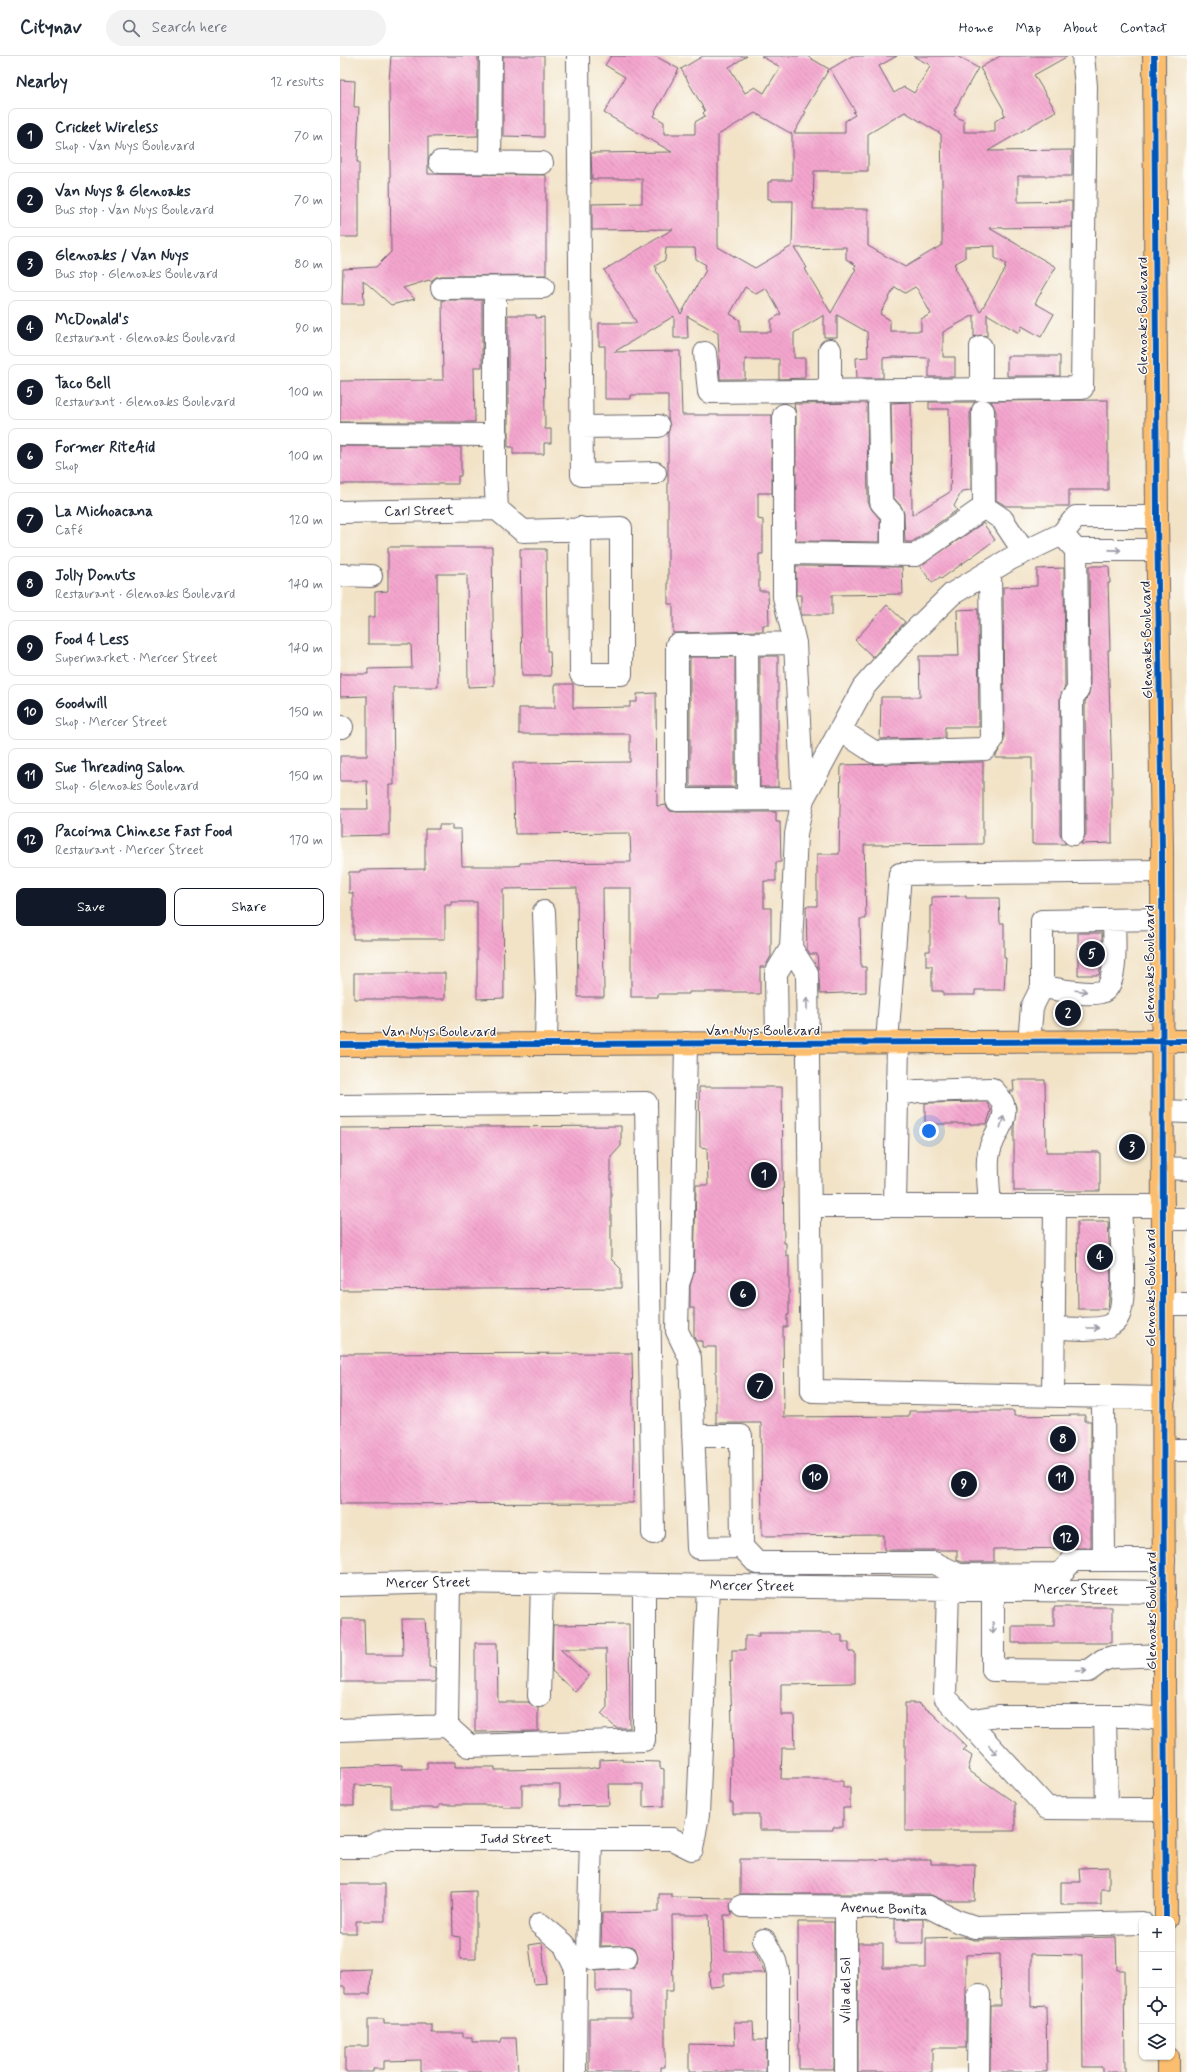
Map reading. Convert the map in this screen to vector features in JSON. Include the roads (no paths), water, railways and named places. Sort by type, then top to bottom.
[{"type":"main road","name":"Glenoaks Boulevard","points":[[1154,56],[1156,517],[1162,871],[1164,1168],[1164,1719],[1166,1916]]},
{"type":"main road","name":"Van Nuys Boulevard","points":[[340,1044],[1187,1041]]},
{"type":"main road","points":[[1168,2060],[1168,2072]]},
{"type":"street","points":[[490,163],[491,56]]},
{"type":"street","points":[[578,56],[582,475],[655,473]]},
{"type":"street","points":[[705,353],[709,392],[1082,388],[1086,94],[1083,56]]},
{"type":"street","points":[[440,162],[542,163]]},
{"type":"street","points":[[442,288],[543,288]]},
{"type":"street","points":[[495,288],[495,472],[497,509],[523,531],[580,528],[621,528],[621,674],[581,674],[580,528]]},
{"type":"street","points":[[981,347],[981,389]]},
{"type":"street","points":[[830,350],[830,390]]},
{"type":"street","points":[[879,405],[881,502],[892,514],[892,555]]},
{"type":"street","points":[[983,411],[984,507]]},
{"type":"street","points":[[777,1043],[776,973],[791,948],[796,834],[803,799],[795,642],[784,597],[784,415]]},
{"type":"street","points":[[581,427],[658,426]]},
{"type":"street","points":[[340,434],[496,435]]},
{"type":"street","points":[[784,553],[916,555],[984,507]]},
{"type":"street","points":[[984,507],[1002,519],[1024,552]]},
{"type":"street","name":"Carl Street","points":[[340,512],[497,509]]},
{"type":"street","points":[[1073,834],[1072,698],[1078,690],[1069,542],[1076,517],[1156,517]]},
{"type":"street","points":[[803,799],[864,688],[905,640],[952,594],[1024,552],[1069,542],[1157,550]]},
{"type":"street","points":[[840,730],[874,752],[985,749],[992,740],[990,571]]},
{"type":"street","points":[[340,575],[371,576]]},
{"type":"street","points":[[795,642],[677,645],[677,800],[803,799]]},
{"type":"street","points":[[748,643],[748,800]]},
{"type":"street","points":[[895,1206],[897,1094],[893,1042],[900,874],[1162,871]]},
{"type":"street","points":[[544,912],[547,998],[546,1044]]},
{"type":"street","points":[[1030,1042],[1032,1007],[1042,987],[1042,921],[1162,919]]},
{"type":"street","points":[[1042,987],[1092,993],[1102,992],[1109,987],[1113,978],[1114,920]]},
{"type":"street","points":[[791,948],[807,973],[812,1391],[1164,1398]]},
{"type":"street","points":[[686,1043],[682,1272],[678,1284],[677,1331],[690,1358],[698,1548],[742,1547]]},
{"type":"street","points":[[897,1094],[918,1091],[992,1089],[1001,1097],[1005,1110],[1003,1124],[994,1140],[988,1158],[990,1206]]},
{"type":"street","points":[[340,1106],[646,1103],[653,1532]]},
{"type":"street","points":[[1163,1111],[1187,1112]]},
{"type":"street","points":[[1164,1168],[1187,1169]]},
{"type":"street","points":[[810,1206],[1120,1206],[1163,1212],[1187,1219]]},
{"type":"street","points":[[1053,1396],[1055,1206]]},
{"type":"street","points":[[1054,1328],[1103,1328],[1117,1320],[1121,1308],[1122,1286],[1120,1206]]},
{"type":"street","points":[[1164,1304],[1187,1304]]},
{"type":"street","points":[[1103,1397],[1104,1560]]},
{"type":"street","points":[[693,1436],[741,1436],[742,1547],[757,1563],[934,1563],[959,1575],[1060,1574],[1073,1560],[1164,1560]]},
{"type":"street","points":[[1164,1450],[1187,1450]]},
{"type":"street","points":[[448,1726],[449,1582]]},
{"type":"street","name":"Mercer Street","points":[[340,1585],[449,1582],[1164,1592]]},
{"type":"street","points":[[539,1696],[542,1583]]},
{"type":"street","points":[[340,1730],[448,1726],[469,1746],[644,1740],[644,1585]]},
{"type":"street","name":"Judd Street","points":[[340,1847],[370,1847],[388,1839],[591,1838],[672,1839],[692,1849],[698,1815],[708,1586]]},
{"type":"street","points":[[948,1589],[945,1697],[1046,1808],[1165,1809]]},
{"type":"street","points":[[993,1589],[993,1670],[1088,1671],[1103,1660],[1113,1657],[1164,1655]]},
{"type":"street","points":[[967,1721],[998,1716],[1105,1716],[1164,1719]]},
{"type":"street","points":[[1105,1716],[1107,1808]]},
{"type":"street","points":[[591,1838],[588,1954],[594,1959],[626,1957]]},
{"type":"street","name":"Avenue Bonita","points":[[742,1906],[846,1908],[929,1907],[957,1921],[975,1927],[1139,1923]]},
{"type":"street","name":"Villa del Sol","points":[[846,1908],[846,2072]]},
{"type":"street","points":[[540,1924],[564,1944],[576,1970],[575,2072]]},
{"type":"street","points":[[764,1940],[775,1961],[778,1973],[778,2072]]},
{"type":"street","points":[[978,2072],[979,1996]]},
{"type":"place","name":"Taco Bell","points":[[1092,954]]},
{"type":"place","name":"Van Nuys & Glenoaks","points":[[1068,1013]]},
{"type":"place","name":"Glenoaks / Van Nuys","points":[[1132,1147]]},
{"type":"place","name":"Cricket Wireless","points":[[764,1175]]},
{"type":"place","name":"McDonald's","points":[[1100,1257]]},
{"type":"place","name":"Former RiteAid","points":[[743,1294]]},
{"type":"place","name":"La Michoacana","points":[[760,1386]]},
{"type":"place","name":"Jolly Donuts","points":[[1063,1439]]},
{"type":"place","name":"Goodwill","points":[[815,1477]]},
{"type":"place","name":"Sue Threading Salon","points":[[1061,1478]]},
{"type":"place","name":"Food 4 Less","points":[[964,1484]]},
{"type":"place","name":"Pacoima Chinese Fast Food","points":[[1066,1538]]}]
